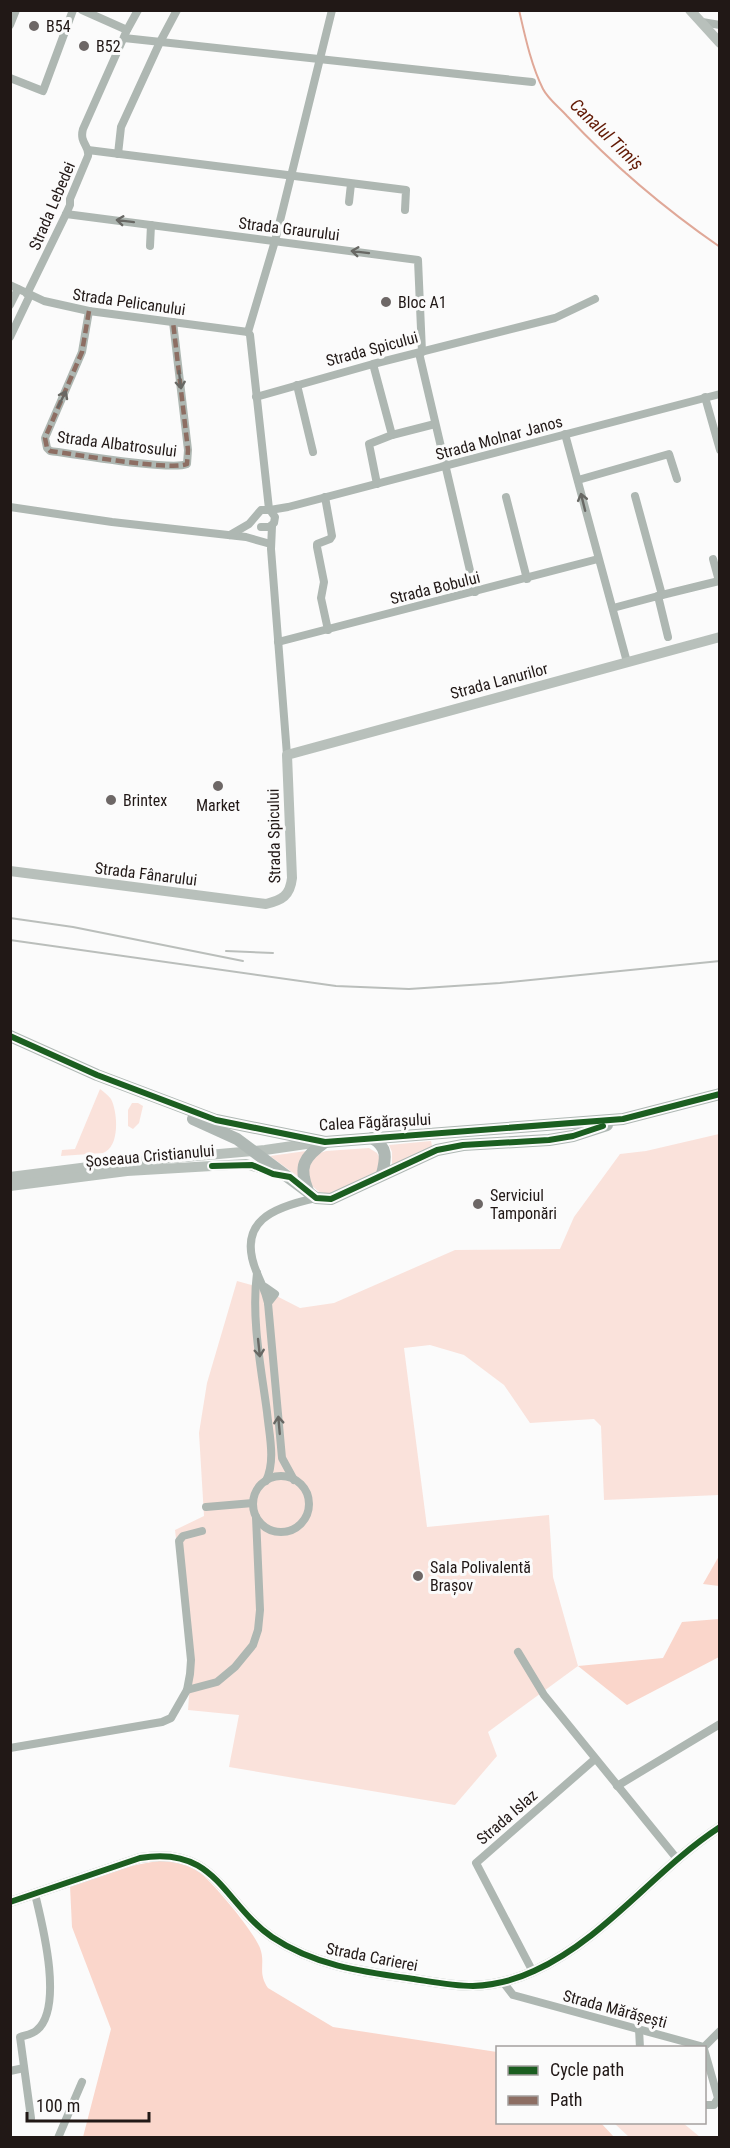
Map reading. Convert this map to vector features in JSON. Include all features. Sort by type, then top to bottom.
[{"type":"main road","name":"Calea Făgărașului","points":[[10,1036],[120,1084],[216,1120],[325,1142],[623,1119],[720,1094]]},
{"type":"main road","name":"Calea Făgărașului","points":[[120,1084],[130,1093],[237,1139],[312,1195]]},
{"type":"main road","points":[[325,1142],[313,1150],[305,1161],[303,1176],[312,1195],[331,1198],[423,1155],[450,1147],[549,1140],[573,1136],[623,1119]]},
{"type":"main road","points":[[372,1138],[380,1143],[385,1152],[382,1174]]},
{"type":"street","points":[[10,25],[16,10]]},
{"type":"street","points":[[10,78],[43,91],[73,10]]},
{"type":"street","points":[[82,10],[125,34],[160,42],[532,82]]},
{"type":"street","name":"Strada Lebedei","points":[[10,337],[70,205],[70,199],[88,156],[88,150],[82,141],[83,129],[138,10]]},
{"type":"street","points":[[118,154],[121,127],[177,10]]},
{"type":"street","points":[[265,509],[248,332],[292,177],[299,139],[332,10]]},
{"type":"street","points":[[690,10],[720,42]]},
{"type":"street","points":[[702,22],[720,25]]},
{"type":"street","points":[[88,150],[406,190],[405,210]]},
{"type":"street","points":[[349,202],[351,184]]},
{"type":"street","name":"Strada Graurului","points":[[66,214],[418,260],[421,352],[444,466],[475,592]]},
{"type":"street","points":[[150,246],[152,225]]},
{"type":"street","points":[[10,306],[14,287]]},
{"type":"street","name":"Strada Pelicanului","points":[[14,287],[55,304],[88,311],[248,332]]},
{"type":"street","name":"Strada Spicului","points":[[256,397],[373,364],[555,318],[595,299]]},
{"type":"street","name":"Strada Albatrosului","points":[[88,311],[82,352],[45,438],[50,451],[143,463],[177,466],[187,464],[188,450],[173,322]]},
{"type":"street","points":[[373,364],[392,435]]},
{"type":"street","points":[[297,385],[313,452]]},
{"type":"street","name":"Strada Molnar Janos","points":[[265,509],[285,508],[720,393]]},
{"type":"street","points":[[705,397],[720,450]]},
{"type":"street","points":[[377,483],[369,446],[392,435],[435,424]]},
{"type":"street","points":[[565,434],[627,662]]},
{"type":"street","points":[[578,480],[669,454],[677,479]]},
{"type":"street","points":[[635,496],[668,637]]},
{"type":"street","points":[[325,497],[332,536],[317,544],[317,547],[324,582],[321,598],[327,630]]},
{"type":"street","points":[[506,497],[527,579]]},
{"type":"street","points":[[10,507],[246,537],[269,546]]},
{"type":"street","points":[[246,537],[273,523],[285,508]]},
{"type":"street","points":[[265,509],[274,514],[273,523]]},
{"type":"street","points":[[228,535],[241,529],[265,509]]},
{"type":"street","name":"Strada Spicului","points":[[265,509],[257,523],[262,527],[269,546],[287,755],[292,878],[290,892],[277,902]]},
{"type":"street","name":"Strada Spicului","points":[[269,546],[273,523]]},
{"type":"street","name":"Strada Bobului","points":[[278,642],[598,559]]},
{"type":"street","points":[[613,608],[719,581],[713,559]]},
{"type":"street","name":"Strada Lanurilor","points":[[287,755],[720,637]]},
{"type":"street","name":"Strada Fânarului","points":[[10,871],[266,904],[277,902]]},
{"type":"street","name":"Șoseaua Cristianului","points":[[10,1177],[128,1162],[256,1151],[325,1142]]},
{"type":"street","name":"Șoseaua Cristianului","points":[[10,1186],[127,1171],[246,1164],[290,1177]]},
{"type":"street","points":[[256,1517],[264,1527],[281,1532],[290,1531],[305,1519],[309,1511],[309,1501],[306,1492],[294,1480],[282,1458],[268,1304],[265,1287],[257,1273],[251,1246],[252,1234],[256,1226],[272,1211],[312,1195]]},
{"type":"street","points":[[186,1690],[218,1682],[235,1667],[253,1645],[258,1630],[260,1610],[256,1517],[253,1503],[255,1494],[270,1472],[271,1456],[256,1322],[257,1273]]},
{"type":"street","points":[[265,1287],[275,1294],[268,1304]]},
{"type":"street","points":[[266,1481],[274,1477],[294,1480]]},
{"type":"street","points":[[206,1507],[253,1503]]},
{"type":"street","points":[[256,1539],[264,1527]]},
{"type":"street","points":[[10,1748],[162,1722],[171,1718],[186,1690],[191,1660],[179,1541],[183,1536],[202,1531]]},
{"type":"street","points":[[518,1653],[544,1695],[678,1860]]},
{"type":"street","points":[[617,1786],[720,1724]]},
{"type":"street","name":"Strada Islaz","points":[[532,1972],[476,1863],[595,1760]]},
{"type":"street","name":"Strada Carierei","points":[[10,1902],[140,1858],[154,1856],[181,1859],[199,1866],[214,1876],[269,1935],[300,1953],[315,1959],[369,1972],[458,1985],[487,1985],[532,1972],[552,1962],[588,1938],[720,1827]]},
{"type":"street","points":[[31,2118],[20,2037],[38,2030],[43,2022],[48,2008],[50,1981],[48,1951],[35,1894]]},
{"type":"street","name":"Strada Mărășești","points":[[503,1982],[513,1995],[697,2046]]},
{"type":"street","points":[[639,2030],[640,2046]]},
{"type":"street","points":[[706,2046],[720,2031]]},
{"type":"street","points":[[706,2055],[718,2098],[714,2105],[706,2105]]},
{"type":"street","points":[[10,2071],[24,2068]]},
{"type":"street","points":[[58,2138],[82,2082]]},
{"type":"shaded area","points":[[100,1089],[111,1099],[115,1112],[115,1137],[109,1150],[103,1153],[61,1156],[62,1150],[75,1149]]},
{"type":"shaded area","points":[[132,1103],[143,1106],[139,1123],[133,1129],[128,1126],[128,1110]]},
{"type":"shaded area","points":[[719,1134],[719,1495],[604,1500],[601,1426],[594,1419],[530,1423],[504,1385],[464,1355],[430,1345],[404,1348],[427,1527],[549,1515],[553,1577],[578,1666],[488,1732],[497,1756],[455,1805],[229,1767],[239,1715],[188,1710],[191,1666],[175,1530],[204,1516],[199,1433],[207,1383],[237,1281],[259,1287],[300,1308],[334,1303],[455,1250],[560,1249],[574,1217],[620,1154],[646,1151]]},
{"type":"shaded area","points":[[431,1141],[432,1146],[392,1165],[392,1152],[389,1145]]},
{"type":"shaded area","points":[[369,1148],[377,1153],[380,1159],[377,1171],[330,1194],[319,1192],[310,1184],[308,1165],[314,1155],[326,1151]]},
{"type":"shaded area","points":[[306,1151],[300,1178],[270,1156]]},
{"type":"shaded area","points":[[719,1556],[719,1586],[703,1584]]},
{"type":"shaded area","points":[[719,1619],[719,1657],[627,1705],[578,1666],[663,1658],[682,1622]]},
{"type":"shaded area","points":[[169,1861],[189,1866],[199,1872],[223,1896],[256,1941],[260,1948],[262,1973],[268,1988],[333,2027],[496,2052],[496,2124],[602,2124],[614,2137],[83,2137],[111,2029],[72,1927],[70,1886],[136,1865]]},
{"type":"shaded area","points":[[615,2124],[684,2124],[700,2137],[629,2137]]},
{"type":"waterway","name":"Canalul Timiș","points":[[519,10],[532,60],[548,96],[640,186],[720,247]]},
{"type":"railway","points":[[10,918],[73,927],[243,961]]},
{"type":"railway","points":[[10,940],[336,986],[409,989],[500,983],[720,961]]},
{"type":"railway","points":[[226,951],[273,953]]},
{"type":"marked path","points":[[89,311],[82,352],[45,438],[50,451],[143,464],[178,466],[187,464],[188,450],[173,322]]},
{"type":"cycle path","points":[[10,1036],[97,1075],[216,1120],[325,1142],[623,1119],[720,1094]]},
{"type":"cycle path","points":[[212,1166],[252,1165],[273,1174],[290,1177],[316,1198],[331,1199],[437,1150],[463,1145],[549,1140],[573,1136],[603,1126]]},
{"type":"cycle path","points":[[10,1902],[140,1858],[165,1856],[186,1860],[202,1868],[255,1923],[272,1937],[305,1955],[377,1974],[451,1985],[481,1985],[504,1982],[519,1977],[560,1957],[584,1941],[673,1863],[720,1827]]},
{"type":"place","name":"B54","points":[[34,26]]},
{"type":"place","name":"B52","points":[[84,46]]},
{"type":"place","name":"Bloc A1","points":[[386,302]]},
{"type":"place","name":"Market","points":[[218,786]]},
{"type":"place","name":"Brintex","points":[[111,800]]},
{"type":"place","name":"Serviciul Tamponări","points":[[478,1204]]},
{"type":"place","name":"Sala Polivalentă Brașov","points":[[418,1576]]}]
